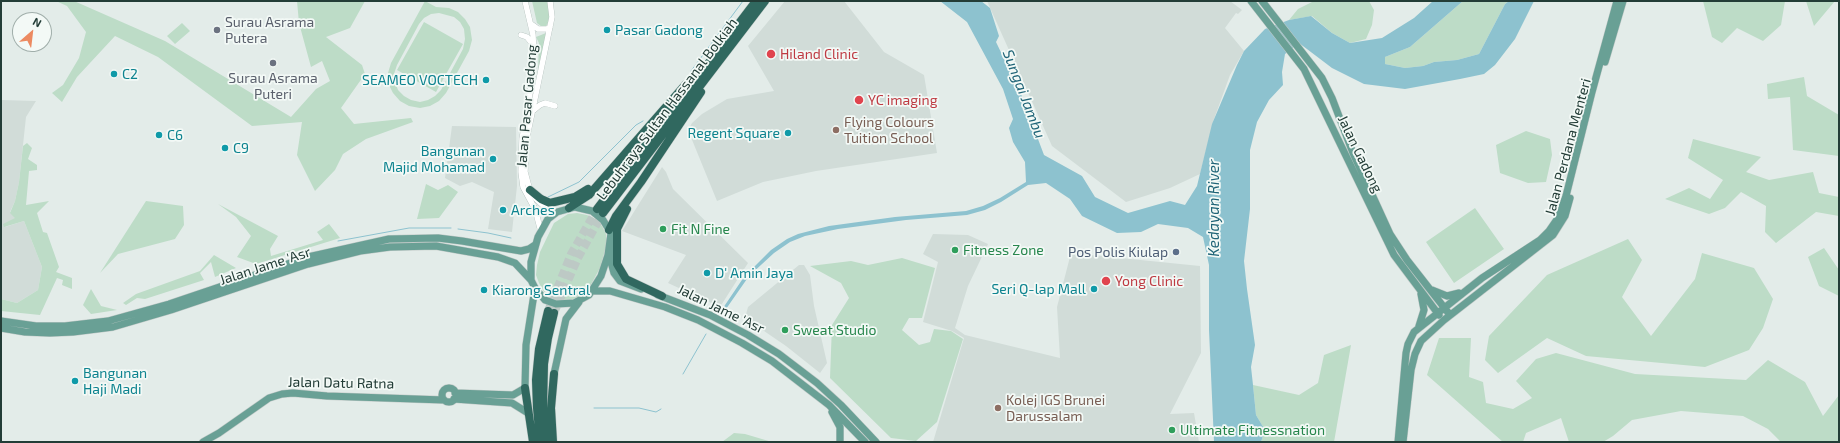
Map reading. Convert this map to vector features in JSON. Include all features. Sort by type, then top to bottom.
[{"type":"highway","name":"Lebuhraya Sultan Hassanal Bolkiah","points":[[755,2],[600,211],[755,14],[767,1]]},
{"type":"highway","points":[[569,208],[589,195],[650,123],[724,43]]},
{"type":"highway","points":[[610,231],[616,216],[679,126],[720,59]]},
{"type":"highway","points":[[530,190],[546,202],[554,203],[583,194],[609,172]]},
{"type":"highway","points":[[641,182],[618,225],[617,264],[626,279],[662,296]]},
{"type":"highway","points":[[540,442],[536,380],[541,336],[551,312],[544,364],[543,408],[548,442]]},
{"type":"highway","points":[[553,442],[551,408],[554,374]]},
{"type":"highway","points":[[524,388],[533,442]]},
{"type":"main road","name":"Jalan Gadong","points":[[1251,1],[1292,52],[1311,81],[1390,234],[1407,260],[1444,307],[1447,317]]},
{"type":"main road","name":"Jalan Gadong","points":[[1262,1],[1316,70],[1328,89],[1349,154],[1394,255],[1437,312],[1447,317]]},
{"type":"main road","name":"Jalan Perdana Menteri","points":[[1419,326],[1501,264],[1540,240],[1549,231],[1558,218],[1566,196],[1617,1]]},
{"type":"main road","name":"Jalan Perdana Menteri","points":[[1403,442],[1413,360],[1426,335],[1553,235],[1561,224],[1568,208],[1594,98],[1623,1]]},
{"type":"main road","points":[[554,374],[566,319],[580,302],[593,291],[606,264],[610,245],[610,231],[598,215],[592,211],[581,208],[569,208],[557,212],[548,220],[541,232],[535,245],[531,262],[531,280],[535,288],[545,300],[556,304],[569,305],[580,302]]},
{"type":"main road","name":"Jalan Jame 'Asr","points":[[610,231],[613,240],[611,262],[615,276],[625,284],[695,308],[730,325],[778,354],[817,383],[876,442]]},
{"type":"main road","name":"Jalan Jame 'Asr","points":[[1,321],[36,326],[65,326],[108,321],[169,304],[308,257],[388,239],[438,238],[462,240],[521,252],[535,245]]},
{"type":"main road","name":"Jalan Jame 'Asr","points":[[1,328],[25,332],[50,333],[86,331],[113,327],[171,310],[308,264],[360,250],[390,247],[436,246],[479,252],[515,263],[531,280]]},
{"type":"main road","points":[[455,396],[452,389],[448,388],[444,390],[443,397],[448,402],[455,396],[513,395],[524,388],[526,345],[535,288]]},
{"type":"main road","points":[[1428,288],[1441,295],[1447,296],[1464,292]]},
{"type":"main road","name":"Jalan Jame 'Asr","points":[[593,291],[601,290],[619,293],[665,307],[704,323],[757,351],[840,415],[865,442]]},
{"type":"main road","points":[[1398,442],[1406,353],[1411,337],[1419,326],[1424,310],[1421,291]]},
{"type":"main road","points":[[809,390],[836,417],[840,428],[840,442]]},
{"type":"main road","name":"Jalan Datu Ratna","points":[[204,442],[218,434],[269,398],[282,394],[293,393],[327,396],[428,398],[443,397]]},
{"type":"main road","points":[[455,396],[512,402],[528,413]]},
{"type":"main road","name":"Jalan Datu Ratna","points":[[211,442],[218,434]]},
{"type":"street","name":"Jalan Pasar Gadong","points":[[525,1],[531,24],[534,47],[532,82],[522,139],[521,172],[523,187],[535,209],[541,232]]},
{"type":"street","name":"Jalan Pasar Gadong","points":[[550,1],[552,17],[527,138],[525,161],[526,180],[530,190],[543,206],[557,212]]},
{"type":"street","points":[[534,47],[521,35],[527,31],[531,24],[538,29],[547,29],[550,27]]},
{"type":"street","points":[[533,111],[545,103],[556,106]]},
{"type":"shaded area","points":[[785,1],[844,1],[884,52],[924,75],[937,153],[816,171],[763,182],[717,201],[688,130],[692,123],[702,114],[727,99],[774,91],[748,46]]},
{"type":"shaded area","points":[[987,1],[1230,1],[1242,10],[1238,14],[1236,13],[1225,28],[1244,51],[1230,75],[1214,119],[1200,174],[1170,188],[1126,202],[1052,146]]},
{"type":"shaded area","points":[[1,100],[36,101],[26,117],[19,182],[15,201],[10,212],[16,218],[5,227],[24,221],[42,267],[38,290],[17,303],[1,299]]},
{"type":"shaded area","points":[[452,126],[516,127],[517,186],[512,232],[488,229],[494,192],[472,182],[460,186],[445,178]]},
{"type":"shaded area","points":[[662,167],[666,172],[673,189],[748,263],[720,307],[668,283],[686,255],[622,231]]},
{"type":"shaded area","points":[[933,234],[968,235],[988,244],[968,286],[955,328],[965,335],[1060,358],[1057,307],[1071,253],[1200,266],[1201,353],[1170,414],[1194,413],[1199,442],[933,442],[964,338],[952,331],[923,322],[938,262],[923,254]]},
{"type":"shaded area","points":[[799,265],[804,265],[810,275],[814,306],[827,363],[820,373],[786,346],[745,318],[748,307]]},
{"type":"green space","points":[[56,1],[74,1],[165,41],[291,117],[316,89],[330,81],[322,61],[311,67],[299,23],[297,1],[365,1],[350,28],[326,37],[362,65],[365,74],[341,108],[354,124],[411,118],[413,122],[366,139],[343,154],[335,170],[315,191],[297,155],[302,122],[252,126],[158,57],[115,36],[77,77],[62,102],[52,93],[63,85],[79,58],[86,32],[67,6]]},
{"type":"green space","points":[[425,1],[436,7],[449,8],[458,12],[470,27],[472,40],[469,51],[446,93],[439,101],[430,106],[420,108],[409,106],[400,101],[393,93],[388,83],[388,73],[391,63]],"holes":[[[439,13],[454,17],[460,22],[464,29],[465,39],[463,49],[441,90],[435,96],[420,102],[411,100],[404,96],[398,90],[394,74],[397,65],[419,24],[424,18],[431,14]]]},
{"type":"green space","points":[[532,1],[549,1],[549,21],[546,26],[542,27],[537,23]]},
{"type":"green space","points":[[1314,1],[1369,1],[1374,10],[1372,25],[1366,39],[1350,43],[1332,33],[1312,16],[1289,20],[1298,9]]},
{"type":"green space","points":[[1463,1],[1509,1],[1505,4],[1479,54],[1457,60],[1434,62],[1423,66],[1405,68],[1385,64],[1385,57],[1410,47]]},
{"type":"green space","points":[[1703,1],[1785,1],[1781,25],[1763,41],[1737,28],[1722,43],[1712,37]]},
{"type":"green space","points":[[1806,1],[1835,1],[1814,26]]},
{"type":"green space","points":[[424,22],[463,44],[436,92],[397,70]]},
{"type":"green space","points":[[182,23],[190,31],[175,44],[167,36]]},
{"type":"green space","points":[[546,33],[538,73],[539,43],[536,37]]},
{"type":"green space","points":[[1804,77],[1807,96],[1839,115],[1839,156],[1793,150],[1790,97],[1768,99],[1767,84]]},
{"type":"green space","points":[[1526,131],[1550,139],[1552,155],[1546,182],[1528,183],[1500,173],[1496,145]]},
{"type":"green space","points":[[1693,139],[1761,157],[1746,172],[1769,180],[1813,172],[1819,193],[1839,197],[1839,216],[1816,212],[1776,243],[1765,232],[1766,206],[1741,192],[1725,208],[1709,214],[1665,199],[1689,188],[1710,199],[1723,180],[1688,158]]},
{"type":"green space","points":[[27,143],[32,148],[28,159],[37,165],[37,170],[29,171],[26,205],[49,201],[37,213],[43,232],[47,233],[59,267],[56,272],[72,278],[72,289],[62,285],[63,280],[57,278],[40,315],[1,311],[1,299],[17,303],[38,290],[42,267],[24,221],[4,227],[3,224],[15,218],[10,213],[15,201],[19,182],[23,146]]},
{"type":"green space","points":[[426,184],[438,190],[448,185],[458,192],[439,218],[417,219]]},
{"type":"green space","points":[[146,201],[183,206],[184,225],[175,239],[118,254],[100,273]]},
{"type":"green space","points":[[218,204],[278,236],[270,249],[271,256],[323,240],[317,232],[329,224],[340,238],[256,264],[237,257],[251,236],[236,217]]},
{"type":"green space","points":[[1475,208],[1504,249],[1454,283],[1426,242]]},
{"type":"green space","points":[[577,213],[587,215],[595,219],[602,226],[606,234],[606,247],[600,268],[589,288],[578,297],[571,300],[561,300],[544,292],[536,275],[537,265],[540,252],[554,223],[568,214]]},
{"type":"green space","points":[[1628,239],[1642,260],[1622,297],[1651,336],[1695,279],[1702,253],[1754,268],[1773,299],[1763,328],[1749,350],[1705,367],[1586,356],[1547,338],[1498,373],[1485,360],[1489,336],[1547,275]]},
{"type":"green space","points":[[1824,248],[1839,270],[1839,296],[1819,286],[1808,257]]},
{"type":"green space","points":[[214,255],[236,268],[215,277],[211,262],[200,273],[204,280],[145,299],[137,298],[126,305],[123,303],[136,294],[200,271]]},
{"type":"green space","points":[[902,258],[935,268],[922,318],[909,318],[902,330],[919,345],[930,342],[934,329],[951,331],[963,339],[937,422],[916,441],[891,438],[830,378],[832,325],[849,298],[841,283],[810,266],[851,261],[868,265]]},
{"type":"green space","points":[[91,289],[101,306],[117,310],[91,314],[83,305]]},
{"type":"green space","points":[[1439,338],[1471,338],[1469,377],[1483,382],[1486,403],[1513,409],[1532,398],[1516,381],[1536,359],[1556,353],[1635,374],[1746,380],[1768,360],[1805,382],[1823,416],[1839,395],[1839,442],[1781,442],[1768,429],[1743,416],[1681,411],[1632,420],[1613,436],[1603,442],[1569,442],[1561,418],[1526,433],[1523,442],[1503,442],[1427,375]]},
{"type":"green space","points":[[1351,345],[1334,442],[1261,442],[1265,430],[1256,415],[1253,385],[1299,395],[1318,383],[1324,355]]},
{"type":"green space","points":[[734,433],[745,434],[772,442],[722,442]]},
{"type":"water","name":"Kedayan River","points":[[940,1],[981,1],[990,8],[999,36],[996,42],[1021,94],[1044,155],[1082,176],[1095,197],[1128,213],[1170,201],[1185,205],[1197,186],[1212,124],[1237,65],[1244,51],[1265,29],[1289,20],[1311,16],[1332,33],[1350,43],[1382,38],[1414,18],[1433,1],[1463,1],[1410,47],[1385,57],[1385,64],[1405,68],[1423,66],[1434,62],[1457,60],[1479,54],[1505,4],[1509,1],[1534,1],[1515,39],[1495,65],[1484,74],[1405,89],[1364,84],[1332,68],[1299,43],[1285,54],[1282,72],[1283,85],[1269,100],[1257,122],[1250,150],[1250,209],[1244,261],[1255,345],[1251,367],[1256,415],[1265,430],[1261,442],[1214,442],[1209,330],[1209,265],[1203,237],[1188,228],[1158,224],[1141,232],[1117,233],[1082,216],[1070,199],[1046,183],[1028,185],[985,210],[967,215],[906,220],[838,229],[805,236],[790,242],[774,253],[749,276],[726,309],[723,308],[746,274],[771,250],[787,239],[798,234],[829,226],[895,217],[966,211],[983,206],[1000,198],[1026,182],[1025,162],[1013,142],[1009,128],[1013,119],[1003,89],[967,22]]},
{"type":"waterway","points":[[691,71],[743,1]]},
{"type":"waterway","points":[[548,197],[579,182],[636,125],[643,121]]},
{"type":"waterway","points":[[338,241],[409,228],[451,228]]},
{"type":"waterway","points":[[458,229],[511,238]]},
{"type":"waterway","points":[[683,374],[706,334]]},
{"type":"waterway","points":[[594,408],[639,408],[656,412],[661,409]]},
{"type":"tunnel","points":[[548,311],[571,254],[597,209]]},
{"type":"tunnel","points":[[554,313],[578,258],[603,213]]},
{"type":"place","name":"Surau Asrama Putera","points":[[217,30]]},
{"type":"place","name":"Pasar Gadong","points":[[607,30]]},
{"type":"place","name":"Hiland Clinic","points":[[771,54]]},
{"type":"place","name":"Surau Asrama Puteri","points":[[273,63]]},
{"type":"place","name":"C2","points":[[114,74]]},
{"type":"place","name":"SEAMEO VOCTECH","points":[[486,80]]},
{"type":"place","name":"YC imaging","points":[[859,100]]},
{"type":"place","name":"Flying Colours Tuition School","points":[[836,130]]},
{"type":"place","name":"Regent Square","points":[[788,133]]},
{"type":"place","name":"C6","points":[[159,135]]},
{"type":"place","name":"C9","points":[[225,148]]},
{"type":"place","name":"Bangunan Majid Mohamad","points":[[493,159]]},
{"type":"place","name":"Arches","points":[[503,210]]},
{"type":"place","name":"Fit N Fine","points":[[663,229]]},
{"type":"place","name":"Fitness Zone","points":[[955,250]]},
{"type":"place","name":"Pos Polis Kiulap","points":[[1176,252]]},
{"type":"place","name":"D' Amin Jaya","points":[[707,273]]},
{"type":"place","name":"Yong Clinic","points":[[1106,281]]},
{"type":"place","name":"Seri Q-lap Mall","points":[[1094,289]]},
{"type":"place","name":"Kiarong Sentral","points":[[484,290]]},
{"type":"place","name":"Sweat Studio","points":[[785,330]]},
{"type":"place","name":"Bangunan Haji Madi","points":[[75,381]]},
{"type":"place","name":"Kolej IGS Brunei Darussalam","points":[[998,408]]},
{"type":"place","name":"Ultimate Fitnessnation","points":[[1172,430]]},
{"type":"water label","name":"Sungai Jambu","points":[[1024,94]]}]
